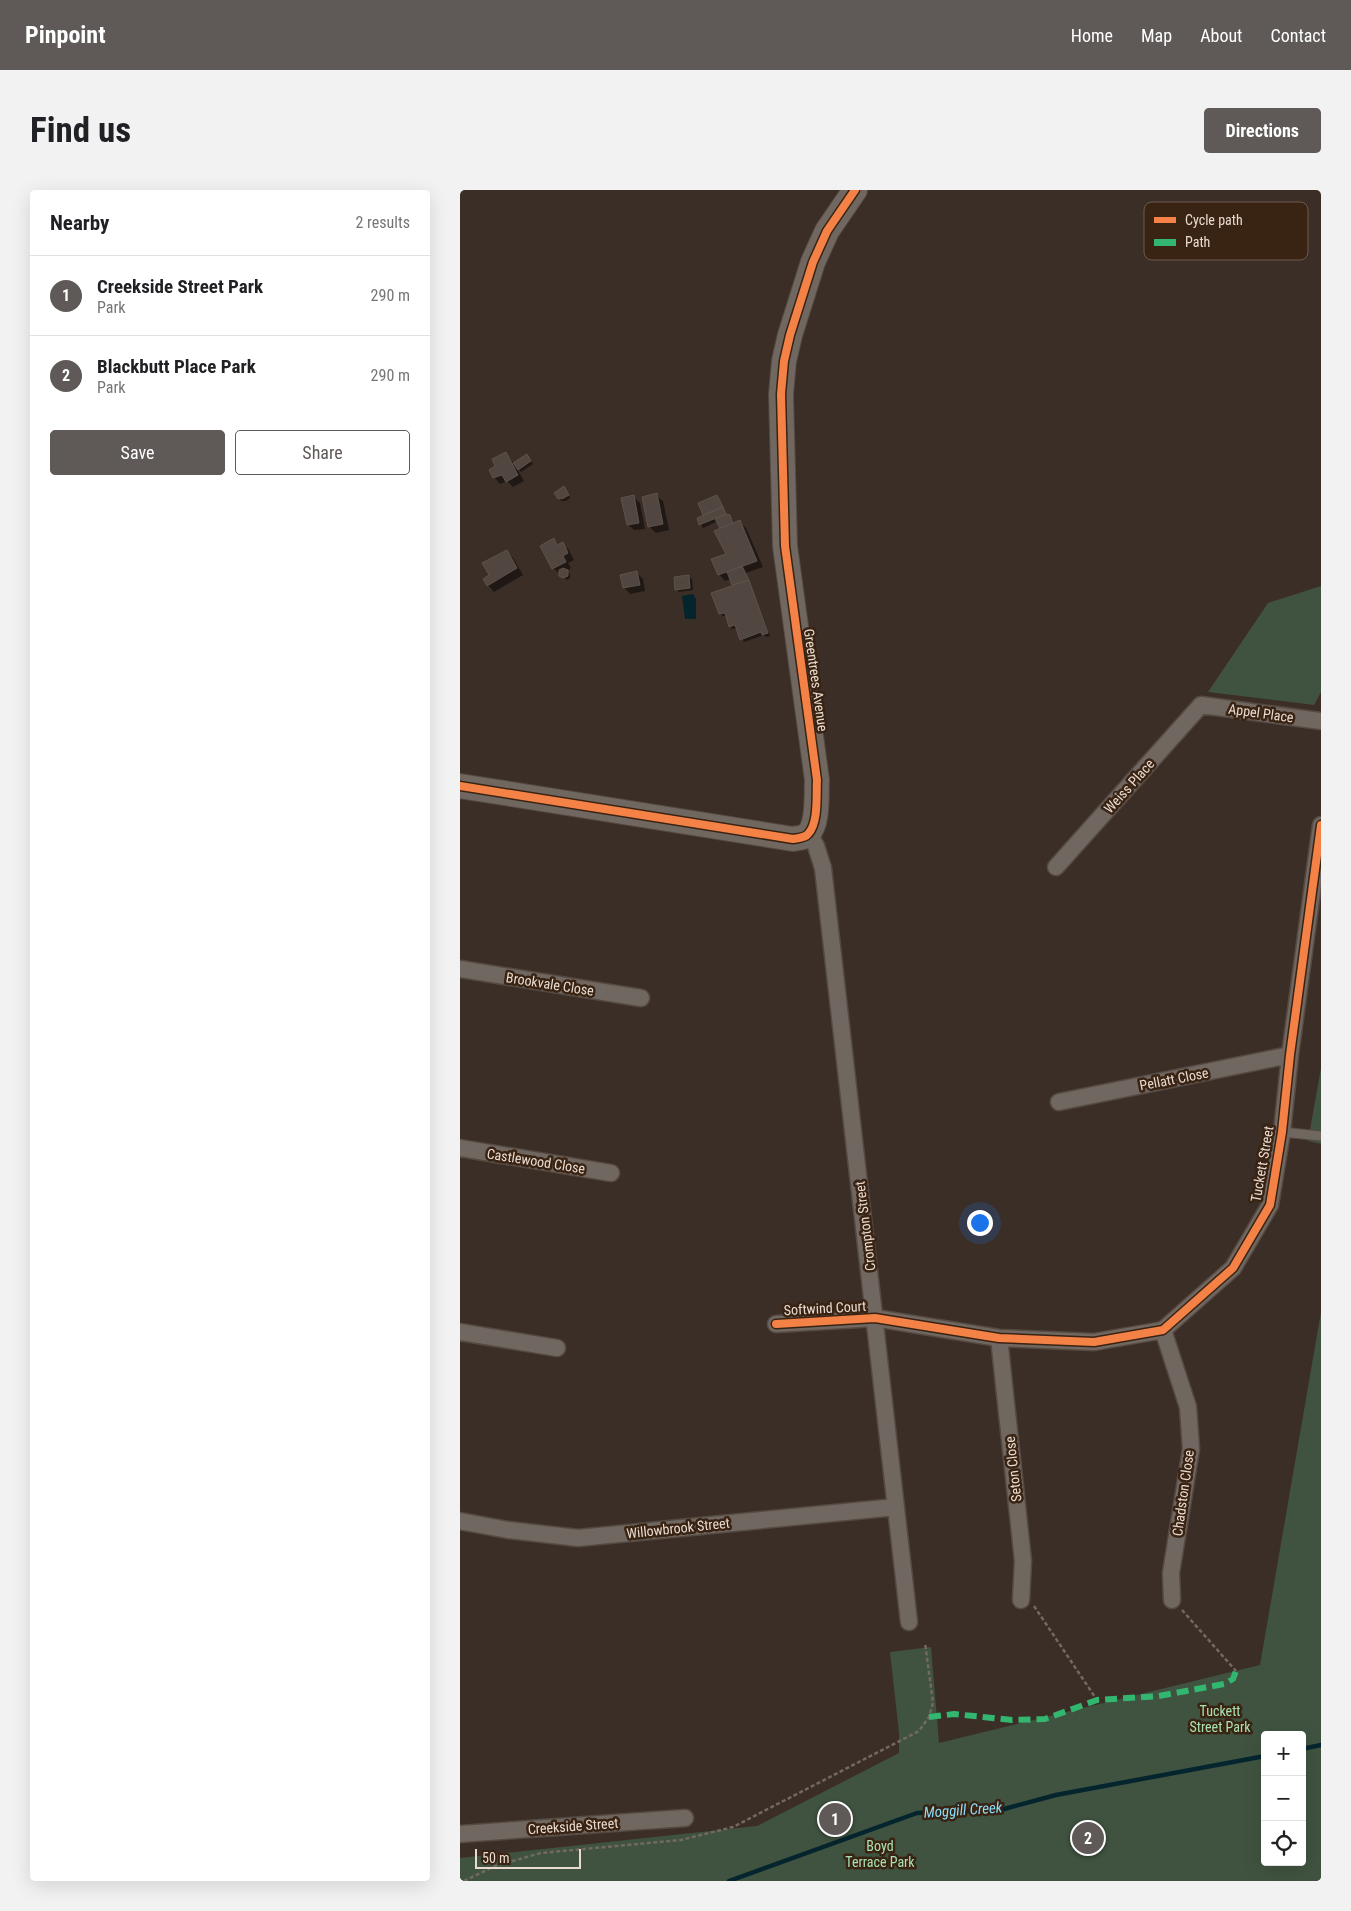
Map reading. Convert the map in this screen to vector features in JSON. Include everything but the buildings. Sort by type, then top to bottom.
[{"type":"street","name":"Greentrees Avenue","points":[[809,834],[816,816],[817,780],[786,546],[781,394],[784,361],[790,335],[813,262],[827,231],[855,190]]},
{"type":"street","name":"Appel Place","points":[[1201,705],[1321,721]]},
{"type":"street","name":"Weiss Place","points":[[1056,867],[1201,705]]},
{"type":"street","points":[[460,786],[794,839],[802,838],[809,834]]},
{"type":"street","name":"Tuckett Street","points":[[1163,1330],[1233,1268],[1270,1205],[1282,1132],[1290,1055],[1321,825]]},
{"type":"street","name":"Crompton Street","points":[[809,834],[816,846],[823,868],[909,1622]]},
{"type":"street","name":"Brookvale Close","points":[[460,970],[641,998]]},
{"type":"street","name":"Pellatt Close","points":[[1059,1102],[1290,1055]]},
{"type":"street","name":"Castlewood Close","points":[[460,1148],[611,1173]]},
{"type":"street","points":[[875,1318],[1000,1338],[1094,1342],[1163,1330]]},
{"type":"street","name":"Softwind Court","points":[[776,1324],[875,1318]]},
{"type":"street","name":"Chadston Close","points":[[1163,1330],[1188,1407],[1191,1449],[1171,1573],[1172,1600]]},
{"type":"street","points":[[460,1332],[557,1348]]},
{"type":"street","name":"Seton Close","points":[[1000,1338],[1023,1561],[1021,1600]]},
{"type":"street","name":"Willowbrook Street","points":[[460,1521],[508,1530],[578,1538],[896,1507]]},
{"type":"street","name":"Creekside Street","points":[[460,1834],[685,1818]]},
{"type":"lane","points":[[1282,1132],[1321,1136]]},
{"type":"path","points":[[1021,1600],[1035,1607],[1097,1700]]},
{"type":"path","points":[[1172,1600],[1236,1671]]},
{"type":"path","points":[[464,1881],[494,1866],[541,1853],[681,1840],[733,1827],[919,1730],[930,1718],[933,1703],[925,1642]]},
{"type":"green space","points":[[1321,586],[1321,692],[1314,705],[1208,692],[1268,603]]},
{"type":"green space","points":[[1321,1068],[1321,1144],[1308,1141]]},
{"type":"green space","points":[[1321,1312],[1321,1881],[460,1881],[460,1858],[757,1826],[899,1753],[899,1733],[890,1652],[931,1647],[939,1743],[1260,1665]]},
{"type":"water","points":[[693,594],[696,599],[696,619],[685,619],[682,596]]},
{"type":"waterway","name":"Moggill Creek","points":[[1306,1748],[1321,1745]]},
{"type":"waterway","name":"Moggill Creek","points":[[729,1881],[917,1813],[1004,1809],[1056,1795],[1261,1757]]},
{"type":"marked path","points":[[929,1717],[954,1714],[1012,1720],[1045,1719],[1097,1700],[1159,1696],[1224,1684],[1233,1679],[1236,1671]]},
{"type":"cycle path","points":[[460,786],[793,839],[805,836],[812,829],[817,800],[817,780],[785,546],[781,394],[784,361],[790,335],[813,262],[827,231],[855,190]]},
{"type":"cycle path","points":[[776,1324],[875,1318],[999,1338],[1094,1342],[1163,1330],[1233,1268],[1270,1205],[1282,1132],[1290,1055],[1321,825]]},
{"type":"place","name":"Creekside Street Park","points":[[835,1819]]},
{"type":"place","name":"Blackbutt Place Park","points":[[1088,1838]]},
{"type":"park label","name":"Tuckett Street Park","points":[[1220,1719]]},
{"type":"park label","name":"Boyd Terrace Park","points":[[880,1854]]}]
